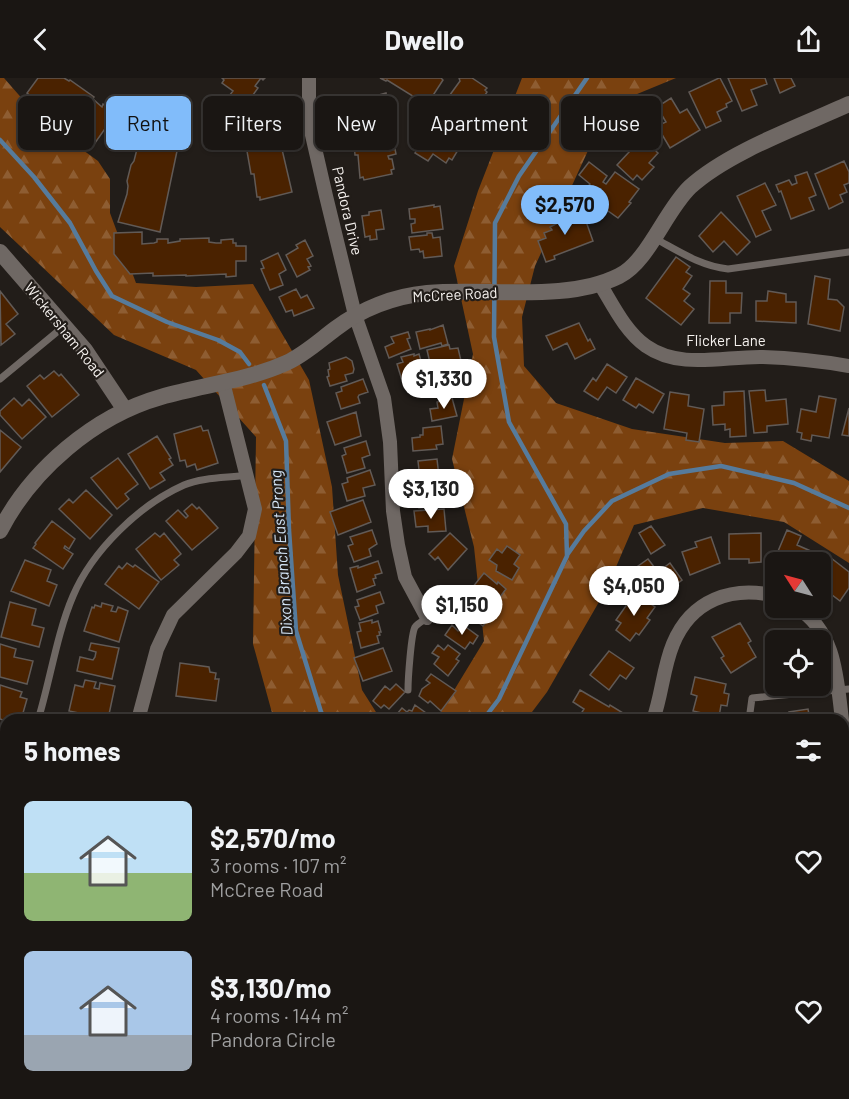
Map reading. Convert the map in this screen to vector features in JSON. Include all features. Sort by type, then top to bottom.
[{"type":"street","name":"Pandora Drive","points":[[309,78],[309,122],[355,315],[384,398],[390,442],[393,511],[405,577],[427,618]]},
{"type":"street","name":"McCree Road","points":[[0,531],[6,519],[35,480],[60,455],[83,436],[124,410],[159,397],[252,376],[288,363],[308,351],[355,315],[390,300],[426,293],[579,290],[622,276],[641,258],[668,213],[682,196],[712,169],[849,104]]},
{"type":"street","name":"Wickersham Road","points":[[0,252],[96,365],[124,410]]},
{"type":"street","name":"Flicker Lane","points":[[600,284],[626,325],[646,346],[669,356],[691,361],[760,357],[809,359],[849,366]]},
{"type":"street","points":[[140,714],[157,649],[174,615],[236,554],[249,536],[255,509],[223,382]]},
{"type":"street","points":[[655,714],[672,645],[684,623],[714,598],[736,592],[765,594]]},
{"type":"street","points":[[810,618],[823,634],[834,659],[844,689],[842,714]]},
{"type":"lane","points":[[654,238],[711,267],[728,268],[849,252]]},
{"type":"lane","points":[[0,379],[65,326]]},
{"type":"lane","points":[[40,714],[72,597],[86,569],[100,549],[150,506],[185,484],[248,476]]},
{"type":"lane","points":[[408,690],[408,673],[416,624],[427,618]]},
{"type":"lane","points":[[750,714],[752,698],[844,689]]},
{"type":"green space","points":[[0,78],[4,78],[20,96],[18,150],[83,150],[98,161],[110,179],[110,213],[136,283],[196,287],[253,284],[309,380],[332,487],[338,575],[362,690],[377,714],[272,714],[253,644],[256,437],[196,370],[114,335],[0,227]]},
{"type":"green space","points":[[522,78],[676,78],[632,96],[561,96],[561,150],[588,150],[535,266],[522,317],[524,366],[556,403],[632,429],[725,443],[783,441],[849,481],[849,563],[784,522],[703,508],[634,525],[607,588],[547,692],[530,714],[440,714],[484,641],[474,547],[452,459],[473,354],[454,266],[494,150],[549,150],[549,96],[515,96]]},
{"type":"building","points":[[38,78],[64,78],[93,96],[31,96],[27,93]]},
{"type":"building","points":[[222,78],[261,78],[255,86],[258,88],[252,96],[229,96],[233,91],[222,83],[224,80]]},
{"type":"building","points":[[380,78],[441,78],[443,80],[433,96],[413,96]]},
{"type":"building","points":[[459,78],[472,78],[487,88],[485,90],[487,92],[484,96],[449,96],[460,81]]},
{"type":"building","points":[[720,78],[732,101],[726,104],[727,107],[717,112],[721,121],[706,128],[689,92]]},
{"type":"building","points":[[728,78],[765,78],[767,84],[751,90],[757,105],[742,111]]},
{"type":"building","points":[[774,78],[791,78],[795,86],[780,93]]},
{"type":"building","points":[[671,98],[680,113],[687,109],[700,130],[670,148],[661,133],[661,124],[666,122],[661,114],[661,104]]},
{"type":"building","points":[[94,100],[102,107],[103,104],[106,106],[106,127],[95,143]]},
{"type":"building","points":[[137,150],[177,150],[160,232],[118,222],[127,194],[131,165]]},
{"type":"building","points":[[247,150],[282,150],[292,192],[260,200],[260,197],[257,197],[254,174],[251,174]]},
{"type":"building","points":[[355,150],[395,150],[396,154],[388,156],[392,159],[394,169],[391,170],[392,174],[364,180],[363,177],[360,178],[358,155],[355,155]]},
{"type":"building","points":[[417,150],[458,150],[452,160],[449,158],[446,163],[433,154],[428,161],[415,153]]},
{"type":"building","points":[[655,150],[658,153],[649,163],[654,167],[642,180],[637,175],[633,180],[617,165],[630,151]]},
{"type":"building","points":[[844,161],[849,172],[849,183],[844,185],[847,192],[840,195],[843,202],[829,209],[815,174]]},
{"type":"building","points":[[589,162],[607,176],[603,182],[606,184],[615,172],[639,189],[618,218],[583,193],[590,184],[579,175]]},
{"type":"building","points":[[807,172],[816,195],[809,198],[814,210],[791,219],[781,191],[779,192],[776,185],[789,180],[792,185],[797,183],[795,176]]},
{"type":"building","points":[[765,183],[776,205],[762,211],[771,230],[756,237],[737,196]]},
{"type":"building","points":[[434,205],[434,207],[440,206],[443,229],[412,233],[411,224],[415,223],[415,219],[410,219],[409,209]]},
{"type":"building","points":[[381,210],[384,229],[376,230],[377,239],[370,240],[370,236],[365,237],[362,216]]},
{"type":"building","points":[[721,212],[750,242],[737,255],[724,241],[713,252],[699,236]]},
{"type":"building","points":[[583,213],[593,241],[554,256],[555,259],[546,262],[538,241],[546,238],[544,233],[552,230],[550,227],[556,224],[553,219],[565,215],[566,219]]},
{"type":"building","points":[[142,232],[142,244],[157,242],[157,239],[168,239],[168,243],[180,241],[180,239],[209,238],[209,242],[221,243],[221,240],[233,239],[236,246],[246,246],[246,261],[236,261],[236,276],[226,277],[226,274],[153,276],[153,273],[130,274],[114,254],[114,233]]},
{"type":"building","points":[[427,233],[432,233],[433,238],[440,237],[442,256],[424,258],[423,251],[411,250],[409,237],[427,235]]},
{"type":"building","points":[[305,240],[313,256],[307,259],[311,266],[308,267],[310,270],[297,277],[286,255],[298,248],[296,245]]},
{"type":"building","points":[[278,253],[286,270],[279,274],[283,285],[270,290],[261,269],[264,268],[261,261]]},
{"type":"building","points":[[676,257],[690,267],[686,272],[692,276],[683,289],[690,294],[684,301],[694,309],[681,325],[646,298]]},
{"type":"building","points":[[815,276],[830,279],[828,299],[837,300],[844,307],[840,331],[808,324]]},
{"type":"building","points":[[710,281],[726,281],[726,293],[742,293],[741,313],[730,313],[730,323],[709,323]]},
{"type":"building","points":[[296,289],[301,298],[307,295],[314,308],[294,316],[292,310],[286,312],[279,297]]},
{"type":"building","points":[[0,291],[18,314],[6,324],[15,334],[1,345]]},
{"type":"building","points":[[768,291],[786,294],[786,302],[796,302],[796,323],[756,321],[756,301],[767,301]]},
{"type":"building","points":[[579,323],[595,349],[575,359],[567,343],[553,350],[546,336]]},
{"type":"building","points":[[443,325],[448,344],[442,346],[441,343],[420,349],[416,332]]},
{"type":"building","points":[[408,332],[410,338],[407,339],[411,349],[389,358],[385,347],[394,343],[391,337]]},
{"type":"building","points":[[449,345],[450,349],[458,348],[462,365],[443,369],[442,363],[430,363],[427,350]]},
{"type":"building","points":[[414,354],[414,356],[419,354],[424,371],[418,373],[419,383],[404,387],[397,364],[403,362],[401,357]]},
{"type":"building","points":[[346,357],[352,361],[353,373],[345,375],[347,381],[330,386],[327,377],[330,369],[329,363]]},
{"type":"building","points":[[607,364],[627,377],[616,393],[607,387],[598,400],[584,391],[593,378],[596,381]]},
{"type":"building","points":[[54,371],[59,376],[61,374],[79,395],[52,417],[27,386],[40,375],[44,379]]},
{"type":"building","points":[[461,373],[465,393],[439,397],[436,385],[444,384],[443,378]]},
{"type":"building","points":[[636,378],[664,394],[653,413],[639,404],[636,408],[623,400]]},
{"type":"building","points":[[363,379],[368,392],[359,395],[360,403],[341,409],[336,393],[342,391],[341,387]]},
{"type":"building","points":[[765,390],[766,401],[786,399],[788,424],[767,426],[767,432],[754,433],[749,391]]},
{"type":"building","points":[[744,391],[746,436],[730,437],[730,429],[725,430],[725,424],[713,425],[712,406],[724,405],[724,392]]},
{"type":"building","points":[[670,392],[689,395],[688,406],[704,409],[699,442],[686,440],[687,433],[664,429]]},
{"type":"building","points":[[819,396],[836,399],[829,438],[812,435],[811,441],[801,439],[802,433],[797,432],[801,409],[816,412]]},
{"type":"building","points":[[14,398],[22,406],[29,399],[46,417],[22,439],[0,415],[0,411]]},
{"type":"building","points":[[452,398],[457,416],[432,421],[430,409],[438,408],[437,402]]},
{"type":"building","points":[[849,408],[849,436],[842,435]]},
{"type":"building","points":[[356,412],[361,436],[335,445],[327,422]]},
{"type":"building","points":[[201,426],[203,431],[208,430],[218,463],[197,470],[195,464],[187,467],[185,460],[180,461],[174,434]]},
{"type":"building","points":[[441,426],[443,444],[436,445],[437,449],[413,451],[412,438],[423,435],[423,428]]},
{"type":"building","points":[[0,430],[21,447],[0,472]]},
{"type":"building","points":[[157,436],[173,465],[160,473],[165,480],[150,489],[128,454]]},
{"type":"building","points":[[366,441],[370,455],[362,458],[365,468],[347,473],[342,456],[346,454],[344,448]]},
{"type":"building","points":[[118,458],[138,484],[125,494],[129,499],[117,509],[91,478]]},
{"type":"building","points":[[437,459],[439,477],[433,478],[434,484],[413,486],[411,471],[419,470],[418,461]]},
{"type":"building","points":[[370,470],[375,485],[363,488],[365,496],[347,501],[342,484],[348,482],[347,478]]},
{"type":"building","points":[[437,488],[438,506],[419,508],[419,502],[409,503],[410,490]]},
{"type":"building","points":[[86,490],[112,515],[90,539],[59,509],[69,499],[73,503]]},
{"type":"building","points":[[363,500],[371,522],[338,535],[330,512]]},
{"type":"building","points":[[192,504],[197,509],[199,507],[218,528],[192,550],[166,521],[178,510],[186,518],[188,516],[184,511]]},
{"type":"building","points":[[444,509],[446,531],[428,532],[428,526],[416,527],[414,511]]},
{"type":"building","points":[[52,521],[75,539],[69,549],[65,546],[64,548],[73,554],[63,569],[33,548]]},
{"type":"building","points":[[651,526],[665,545],[651,554],[639,533]]},
{"type":"building","points":[[372,530],[377,544],[369,549],[371,556],[354,562],[348,546],[353,544],[350,537]]},
{"type":"building","points":[[787,530],[801,536],[797,545],[813,552],[778,552]]},
{"type":"building","points":[[155,533],[160,537],[164,533],[181,554],[174,560],[179,565],[161,580],[136,549]]},
{"type":"building","points":[[450,533],[467,549],[448,570],[438,557],[435,560],[429,554]]},
{"type":"building","points":[[761,533],[761,562],[749,563],[749,559],[729,559],[729,534]]},
{"type":"building","points":[[711,537],[720,563],[690,575],[682,552],[697,547],[695,542]]},
{"type":"building","points":[[507,546],[520,555],[514,564],[519,568],[512,580],[496,571],[497,565],[489,560],[497,549],[502,553]]},
{"type":"building","points":[[831,558],[849,572],[849,588],[840,601],[831,594]]},
{"type":"building","points":[[648,559],[658,572],[670,563],[682,580],[656,600],[634,569]]},
{"type":"building","points":[[25,560],[51,570],[47,581],[57,585],[49,606],[11,591]]},
{"type":"building","points":[[378,561],[382,573],[375,575],[376,578],[373,579],[375,585],[357,592],[350,568],[358,566],[358,568]]},
{"type":"building","points":[[127,563],[133,567],[135,565],[159,582],[139,609],[105,584],[119,566],[122,569]]},
{"type":"building","points":[[484,573],[506,589],[491,609],[468,593]]},
{"type":"building","points":[[380,592],[384,603],[376,606],[378,613],[360,620],[355,607],[359,606],[357,600]]},
{"type":"building","points":[[635,593],[655,607],[647,618],[650,620],[639,635],[636,633],[630,641],[616,630],[621,623],[616,620]]},
{"type":"building","points":[[10,602],[36,609],[32,625],[44,628],[39,647],[1,637]]},
{"type":"building","points":[[481,602],[494,611],[483,626],[464,612],[471,603],[477,607]]},
{"type":"building","points":[[102,603],[113,606],[111,611],[116,612],[118,607],[128,611],[119,642],[84,631],[92,607],[94,608],[95,605],[101,607]]},
{"type":"building","points":[[372,620],[372,623],[378,621],[381,632],[377,636],[379,643],[361,648],[357,632],[361,631],[359,623]]},
{"type":"building","points":[[740,623],[751,641],[748,643],[756,657],[731,673],[721,658],[724,656],[712,637]]},
{"type":"building","points":[[452,625],[458,631],[463,625],[478,636],[473,644],[470,642],[465,649],[445,635]]},
{"type":"building","points":[[91,643],[119,648],[112,679],[77,671],[80,657],[93,660],[95,657],[96,652],[89,650]]},
{"type":"building","points":[[0,644],[16,649],[14,657],[33,661],[27,684],[0,677]]},
{"type":"building","points":[[438,645],[444,650],[448,645],[460,654],[456,659],[459,661],[448,676],[434,664],[439,657],[432,653]]},
{"type":"building","points":[[383,648],[392,671],[363,681],[354,658]]},
{"type":"building","points":[[609,651],[634,668],[626,679],[620,675],[609,690],[590,675]]},
{"type":"building","points":[[180,663],[209,667],[210,672],[216,673],[215,679],[219,679],[216,701],[176,696]]},
{"type":"building","points":[[431,674],[456,691],[441,711],[430,701],[428,703],[419,696],[422,689],[430,683],[426,680]]},
{"type":"building","points":[[695,677],[726,684],[724,693],[729,694],[727,706],[721,705],[720,714],[706,714],[693,711],[697,696],[691,694]]},
{"type":"building","points":[[85,680],[96,682],[94,688],[99,689],[100,683],[115,686],[109,714],[84,714],[69,711],[75,685],[83,687]]},
{"type":"building","points":[[396,684],[405,692],[389,709],[384,705],[381,708],[373,701],[385,686],[390,690]]},
{"type":"building","points":[[0,685],[22,692],[20,697],[27,699],[23,714],[0,714]]},
{"type":"building","points":[[580,690],[623,713],[581,714],[584,709],[573,702]]},
{"type":"building","points":[[415,705],[426,713],[397,714],[402,708],[407,712],[412,711]]},
{"type":"building","points":[[808,709],[809,714],[789,714],[789,712]]},
{"type":"waterway","name":"Dixon Branch East Prong","points":[[488,714],[499,699],[567,556],[566,524],[509,422],[494,337],[495,223],[519,176],[587,78]]},
{"type":"waterway","name":"Dixon Branch East Prong","points":[[0,140],[34,177],[70,223],[112,296],[167,322],[218,340],[240,352],[249,364]]},
{"type":"waterway","name":"Dixon Branch East Prong","points":[[264,385],[286,441],[296,631],[322,714]]},
{"type":"waterway","name":"Dixon Branch East Prong","points":[[567,555],[584,531],[612,501],[669,474],[721,466],[794,483],[849,508]]}]
